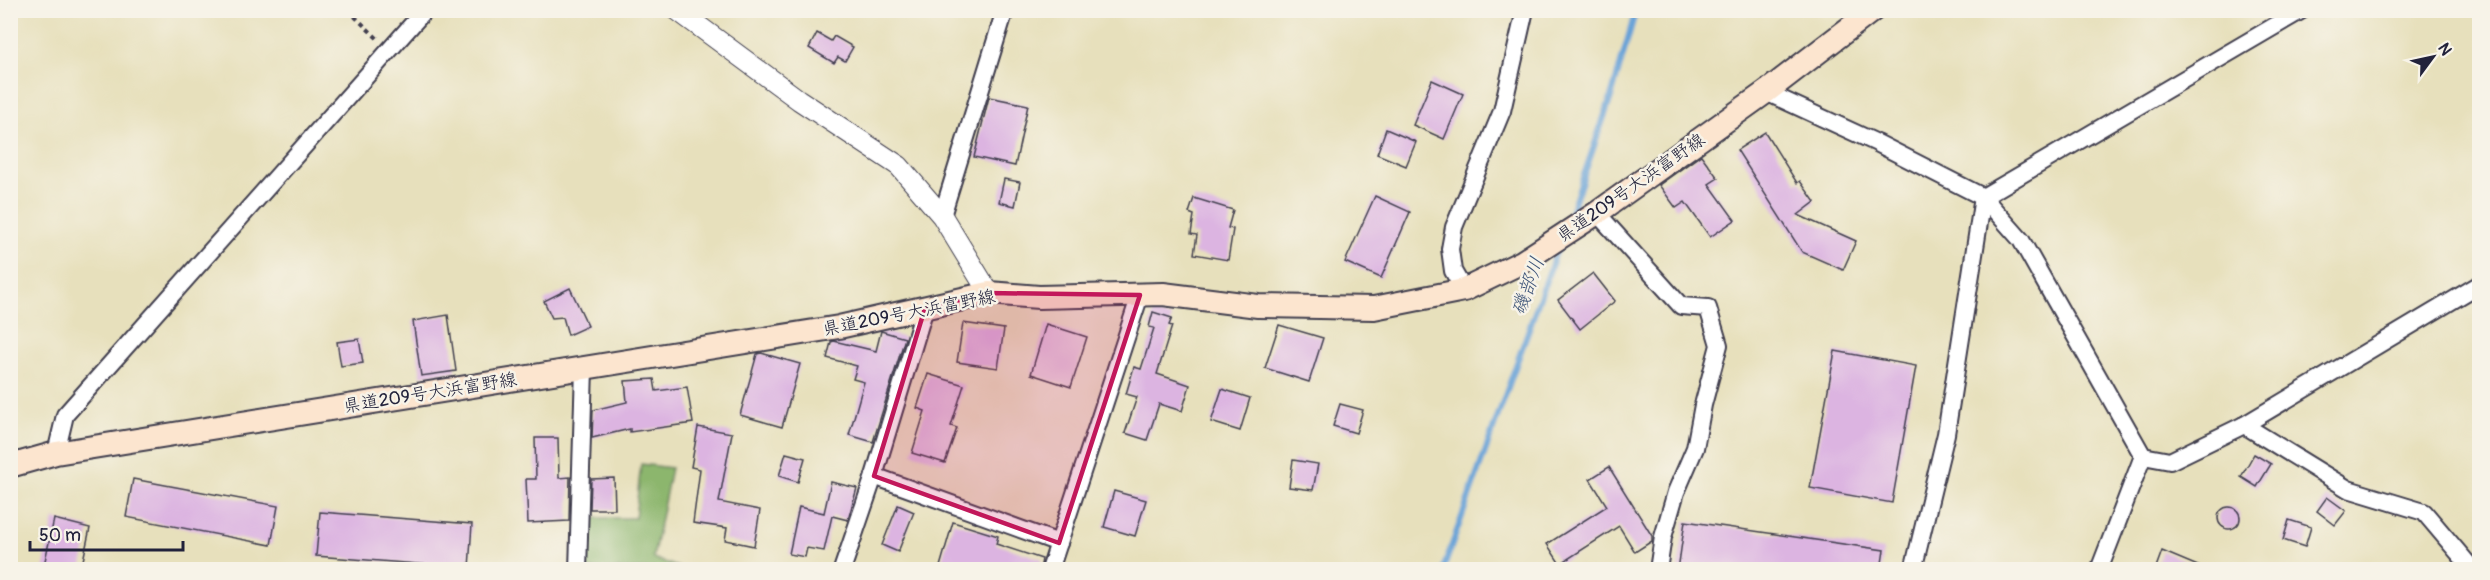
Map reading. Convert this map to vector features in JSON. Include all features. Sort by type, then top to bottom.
[{"type":"main road","name":"県道209号大浜富野線","points":[[10,466],[56,453],[839,327],[989,293],[1039,297],[1163,294],[1258,306],[1374,308],[1464,290],[1522,262],[1597,213],[1766,92],[1867,13]]},
{"type":"street","points":[[56,453],[65,415],[425,10]]},
{"type":"street","points":[[677,10],[799,100],[899,166],[942,216],[989,293]]},
{"type":"street","points":[[942,216],[1005,10]]},
{"type":"street","points":[[1464,290],[1453,271],[1450,249],[1454,227],[1502,111],[1525,10]]},
{"type":"street","points":[[1983,197],[2302,10]]},
{"type":"street","points":[[1766,92],[1877,143],[1983,197],[2021,240],[2143,456],[2170,462],[2244,425],[2480,284]]},
{"type":"street","points":[[1913,570],[1946,434],[1983,197]]},
{"type":"street","points":[[1597,213],[1681,306],[1708,308],[1719,345],[1703,405],[1695,448],[1676,492],[1663,537],[1658,570]]},
{"type":"street","points":[[1050,570],[1140,295]]},
{"type":"street","points":[[842,570],[874,476],[925,308]]},
{"type":"street","points":[[578,570],[584,368]]},
{"type":"street","points":[[2244,425],[2348,489],[2424,512],[2473,570]]},
{"type":"street","points":[[2099,570],[2143,456]]},
{"type":"street","points":[[874,476],[1059,543]]},
{"type":"path","points":[[348,10],[390,50]]},
{"type":"highlighted area","points":[[989,293],[1140,295],[1059,543],[874,476],[925,308]]},
{"type":"green space","points":[[641,464],[671,468],[653,558],[683,569],[587,569],[588,518],[635,518]]},
{"type":"building","points":[[817,33],[831,41],[834,36],[853,47],[845,61],[838,57],[834,63],[809,48]]},
{"type":"building","points":[[1432,80],[1463,94],[1444,139],[1413,125]]},
{"type":"building","points":[[989,97],[1028,105],[1015,166],[974,157]]},
{"type":"building","points":[[1386,129],[1416,142],[1406,166],[1377,154]]},
{"type":"building","points":[[1765,132],[1797,183],[1800,181],[1815,202],[1798,215],[1856,241],[1843,270],[1802,252],[1737,150]]},
{"type":"building","points":[[1701,155],[1718,178],[1709,184],[1735,220],[1710,237],[1685,202],[1676,208],[1659,185]]},
{"type":"building","points":[[1004,179],[1020,182],[1015,206],[999,202]]},
{"type":"building","points":[[1375,196],[1410,212],[1381,278],[1345,262]]},
{"type":"building","points":[[1194,198],[1233,210],[1228,228],[1233,229],[1228,260],[1194,254],[1197,235],[1191,234],[1194,215],[1189,213]]},
{"type":"building","points":[[1593,273],[1615,301],[1580,329],[1558,300]]},
{"type":"building","points":[[570,288],[588,326],[568,335],[563,317],[552,318],[544,301]]},
{"type":"building","points":[[1153,312],[1172,318],[1169,325],[1172,326],[1157,374],[1190,385],[1182,411],[1159,404],[1147,440],[1125,433],[1137,397],[1126,394],[1134,367],[1141,369],[1154,328],[1149,327]]},
{"type":"building","points":[[448,315],[456,371],[421,376],[413,321]]},
{"type":"building","points":[[963,323],[1004,329],[998,368],[957,362]]},
{"type":"building","points":[[1046,324],[1087,337],[1071,387],[1031,374]]},
{"type":"building","points":[[1279,325],[1323,338],[1309,382],[1265,368]]},
{"type":"building","points":[[881,331],[905,338],[873,442],[849,435],[864,382],[853,379],[857,366],[827,358],[831,342],[834,341],[876,351]]},
{"type":"building","points":[[359,339],[363,363],[341,366],[337,342]]},
{"type":"building","points":[[1835,351],[1916,366],[1892,503],[1810,488]]},
{"type":"building","points":[[761,353],[800,364],[782,427],[740,415],[757,354]]},
{"type":"building","points":[[928,374],[964,385],[951,426],[957,428],[945,463],[912,453],[925,411],[917,408]]},
{"type":"building","points":[[654,379],[656,391],[687,387],[693,423],[630,432],[630,429],[592,438],[593,410],[627,402],[625,381]]},
{"type":"building","points":[[1222,389],[1250,398],[1240,431],[1211,422]]},
{"type":"building","points":[[1340,404],[1363,410],[1356,433],[1333,426]]},
{"type":"building","points":[[698,427],[732,433],[719,502],[760,510],[754,546],[725,540],[727,528],[693,523],[700,469],[691,467]]},
{"type":"building","points":[[535,438],[558,438],[559,478],[570,477],[569,521],[528,523],[526,479],[536,479]]},
{"type":"building","points":[[786,453],[805,458],[798,482],[779,476]]},
{"type":"building","points":[[2254,454],[2271,464],[2257,487],[2241,477]]},
{"type":"building","points":[[1293,460],[1318,464],[1313,490],[1289,487]]},
{"type":"building","points":[[1609,467],[1652,536],[1652,541],[1635,552],[1619,526],[1560,564],[1547,544],[1607,506],[1590,479]]},
{"type":"building","points":[[614,478],[615,509],[590,509],[591,479]]},
{"type":"building","points":[[133,479],[278,506],[271,545],[126,517]]},
{"type":"building","points":[[831,482],[857,488],[848,520],[832,516],[824,551],[807,548],[805,557],[789,554],[799,507],[824,513]]},
{"type":"building","points":[[1114,491],[1146,500],[1135,536],[1104,527]]},
{"type":"building","points":[[2327,497],[2346,511],[2335,525],[2317,511]]},
{"type":"building","points":[[898,505],[914,512],[898,552],[882,545]]},
{"type":"building","points":[[2229,507],[2239,514],[2240,518],[2233,528],[2229,529],[2219,522],[2218,518],[2225,508]]},
{"type":"building","points":[[320,512],[472,524],[469,568],[316,556]]},
{"type":"building","points":[[54,519],[90,528],[81,570],[43,570]]},
{"type":"building","points":[[2289,520],[2311,527],[2305,547],[2283,540]]},
{"type":"building","points":[[1685,521],[1884,550],[1881,570],[1678,570]]},
{"type":"building","points":[[953,522],[998,536],[996,544],[1042,559],[1040,570],[939,570]]},
{"type":"building","points":[[2162,551],[2205,569],[2205,570],[2155,570]]},
{"type":"waterway","name":"磯部川","points":[[1567,224],[1612,94],[1636,10]]},
{"type":"waterway","name":"磯部川","points":[[1443,570],[1558,247]]}]
